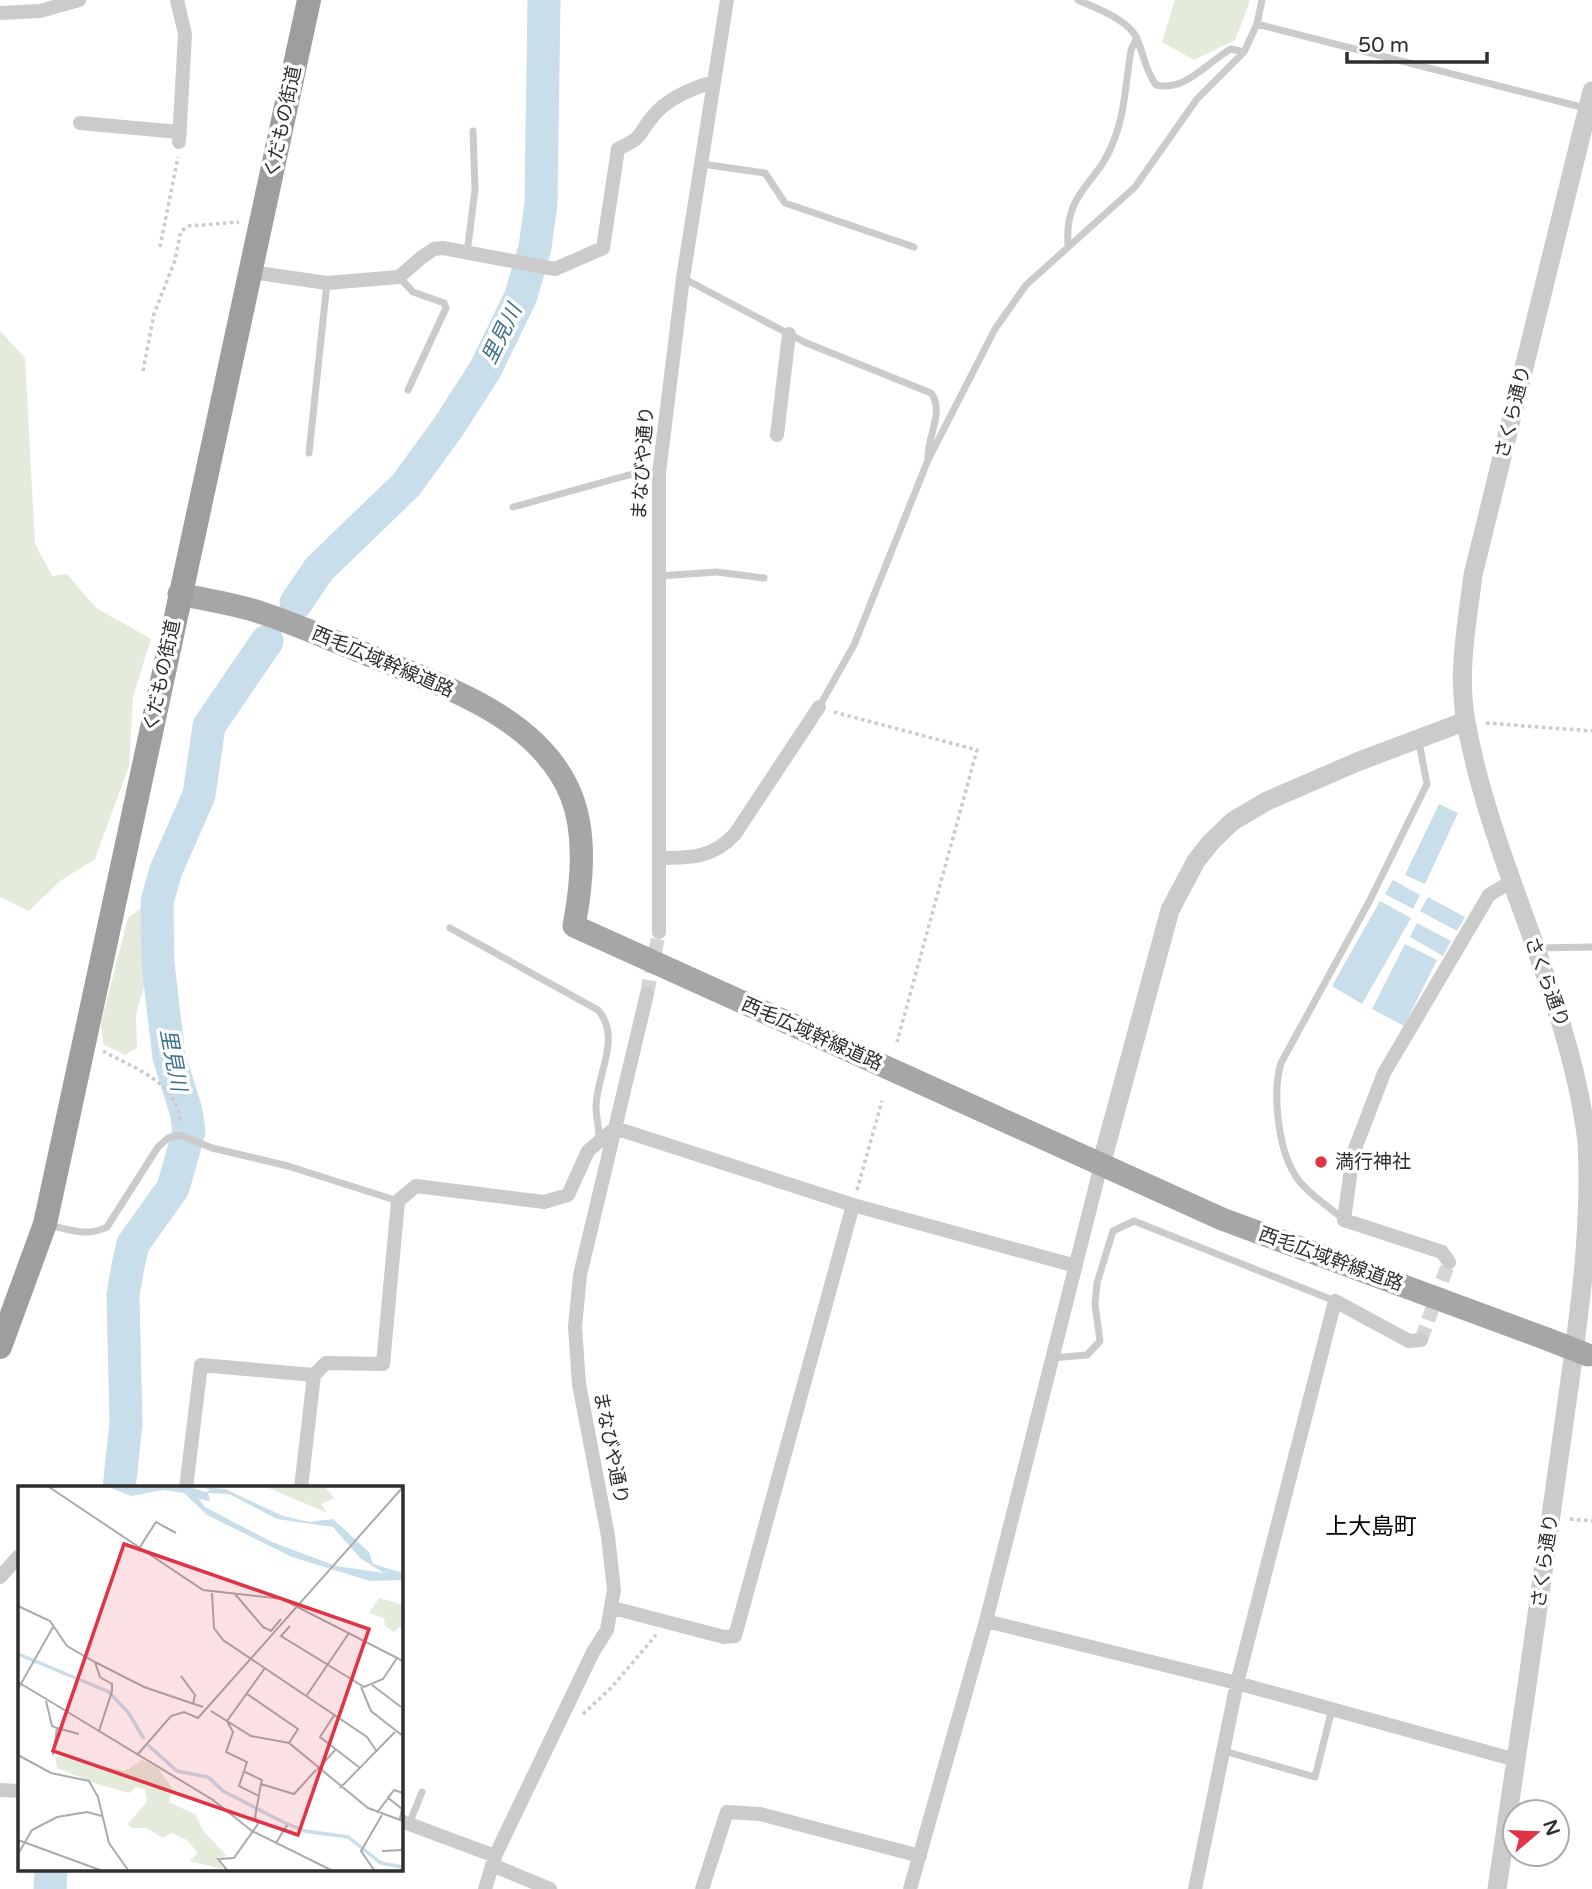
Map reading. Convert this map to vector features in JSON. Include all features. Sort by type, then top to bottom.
[{"type":"highway","name":"くだもの街道","points":[[0,1347],[45,1224],[309,0]]},
{"type":"main road","name":"西毛広域幹線道路","points":[[179,594],[260,612],[305,629],[485,707],[524,735],[552,763],[570,793],[577,815],[581,890],[574,926],[1222,1219],[1590,1356]]},
{"type":"street","points":[[0,13],[40,11],[79,0]]},
{"type":"street","points":[[80,123],[179,137],[185,34],[177,0]]},
{"type":"street","name":"まなびや通り","points":[[659,932],[659,473],[683,278],[727,0]]},
{"type":"street","points":[[250,272],[327,283],[399,277],[434,249],[555,270],[603,248],[618,149],[639,139],[654,114],[690,89],[713,82]]},
{"type":"street","name":"さくら通り","points":[[1497,1889],[1590,1219],[1588,1145],[1580,1091],[1567,1034],[1512,881],[1466,722],[1463,652],[1473,575],[1590,103]]},
{"type":"street","points":[[777,435],[789,334]]},
{"type":"street","points":[[659,858],[707,856],[722,849],[735,834],[819,707]]},
{"type":"street","points":[[910,1889],[986,1621],[1050,1358],[1170,910],[1196,861],[1233,821],[1268,801],[1419,737],[1466,722]]},
{"type":"street","points":[[1449,1262],[1442,1252],[1344,1220],[1353,1154],[1384,1073],[1489,895],[1512,881]]},
{"type":"street","name":"まなびや通り","points":[[485,1889],[494,1861],[555,1731],[593,1652],[607,1630],[613,1608],[612,1561],[579,1384],[575,1327],[580,1275],[648,994]]},
{"type":"street","points":[[301,1486],[314,1375],[326,1363],[383,1364],[398,1201],[416,1186],[544,1202],[568,1195],[588,1151],[615,1128],[853,1205],[1076,1266]]},
{"type":"street","points":[[613,1608],[724,1637],[735,1636],[740,1626],[853,1205]]},
{"type":"street","points":[[1195,1889],[1237,1683],[1335,1301],[1409,1341],[1421,1340]]},
{"type":"street","points":[[186,1486],[201,1365],[314,1375]]},
{"type":"street","points":[[0,1577],[18,1557]]},
{"type":"street","points":[[986,1621],[1237,1683],[1516,1760]]},
{"type":"street","points":[[0,1790],[18,1791]]},
{"type":"street","points":[[702,1889],[727,1812],[760,1814],[920,1856]]},
{"type":"street","points":[[405,1823],[494,1861],[550,1889]]},
{"type":"lane","points":[[1078,0],[1113,18],[1137,38],[1149,76],[1156,85],[1167,87],[1200,73],[1231,49],[1244,52]]},
{"type":"lane","points":[[819,707],[854,645],[928,460],[995,329],[1026,285],[1135,187],[1198,99],[1244,52],[1257,23],[1262,0]]},
{"type":"lane","points":[[1257,23],[1590,103]]},
{"type":"lane","points":[[1068,245],[1066,221],[1080,192],[1114,141],[1131,50],[1137,38]]},
{"type":"lane","points":[[467,254],[475,190],[473,131]]},
{"type":"lane","points":[[701,164],[765,173],[785,203],[914,247]]},
{"type":"lane","points":[[399,277],[413,292],[444,303],[446,308],[408,390]]},
{"type":"lane","points":[[683,278],[789,334],[931,393],[938,407],[927,446],[928,460]]},
{"type":"lane","points":[[309,453],[327,283]]},
{"type":"lane","points":[[513,507],[636,473],[659,473]]},
{"type":"lane","points":[[658,576],[717,572],[764,578]]},
{"type":"lane","points":[[1344,1220],[1295,1177],[1279,1121],[1275,1083],[1280,1063],[1370,900],[1427,784],[1419,737]]},
{"type":"lane","points":[[450,928],[598,1010],[606,1019],[610,1040],[596,1105],[599,1139]]},
{"type":"lane","points":[[1534,948],[1556,945],[1592,947]]},
{"type":"lane","points":[[45,1224],[96,1233],[107,1227],[158,1147],[168,1138],[182,1136],[398,1201]]},
{"type":"lane","points":[[1050,1358],[1068,1359],[1087,1355],[1100,1340],[1095,1304],[1097,1283],[1113,1231],[1134,1221],[1335,1301]]},
{"type":"lane","points":[[1223,1751],[1315,1777],[1332,1710]]},
{"type":"lane","points":[[405,1823],[422,1793]]},
{"type":"path","points":[[160,247],[179,137]]},
{"type":"path","points":[[143,371],[154,314],[175,260],[181,231],[189,226],[262,219]]},
{"type":"path","points":[[819,707],[977,750],[897,1042]]},
{"type":"path","points":[[1466,722],[1592,731]]},
{"type":"path","points":[[86,1041],[152,1079],[172,1095],[179,1113],[182,1136]]},
{"type":"path","points":[[853,1205],[882,1101]]},
{"type":"path","points":[[555,1731],[573,1723],[612,1686],[664,1623]]},
{"type":"green space","points":[[1175,0],[1249,0],[1249,4],[1235,40],[1194,60],[1162,42]]},
{"type":"green space","points":[[0,331],[25,358],[35,544],[52,576],[67,574],[96,608],[151,639],[133,697],[129,766],[95,859],[60,881],[29,911],[0,897]]},
{"type":"green space","points":[[143,907],[153,910],[154,953],[136,1014],[137,1048],[125,1055],[103,1044],[101,1023],[128,918]]},
{"type":"water","points":[[1439,804],[1458,813],[1425,884],[1405,875]]},
{"type":"water","points":[[1393,880],[1420,895],[1413,909],[1385,894]]},
{"type":"water","points":[[1428,897],[1465,917],[1457,931],[1420,911]]},
{"type":"water","points":[[1380,901],[1411,918],[1362,1004],[1332,986]]},
{"type":"water","points":[[1417,923],[1451,941],[1443,956],[1410,937]]},
{"type":"water","points":[[1405,944],[1437,960],[1404,1026],[1372,1009]]},
{"type":"waterway","name":"里見川","points":[[296,603],[319,569],[406,485],[485,370],[521,296],[535,247],[541,203],[544,0]]},
{"type":"waterway","name":"里見川","points":[[119,1486],[126,1424],[123,1295],[128,1266],[133,1244],[173,1188],[189,1131],[186,1111],[169,1057],[158,964],[157,902],[166,870],[199,795],[209,726],[267,641]]},
{"type":"waterway","name":"里見川","points":[[50,1889],[51,1871]]},
{"type":"tunnel","points":[[647,994],[659,932]]},
{"type":"tunnel","points":[[1421,1340],[1449,1262]]},
{"type":"place","name":"満行神社","points":[[1321,1162]]},
{"type":"district","name":"上大島町","points":[[1371,1527]]}]
